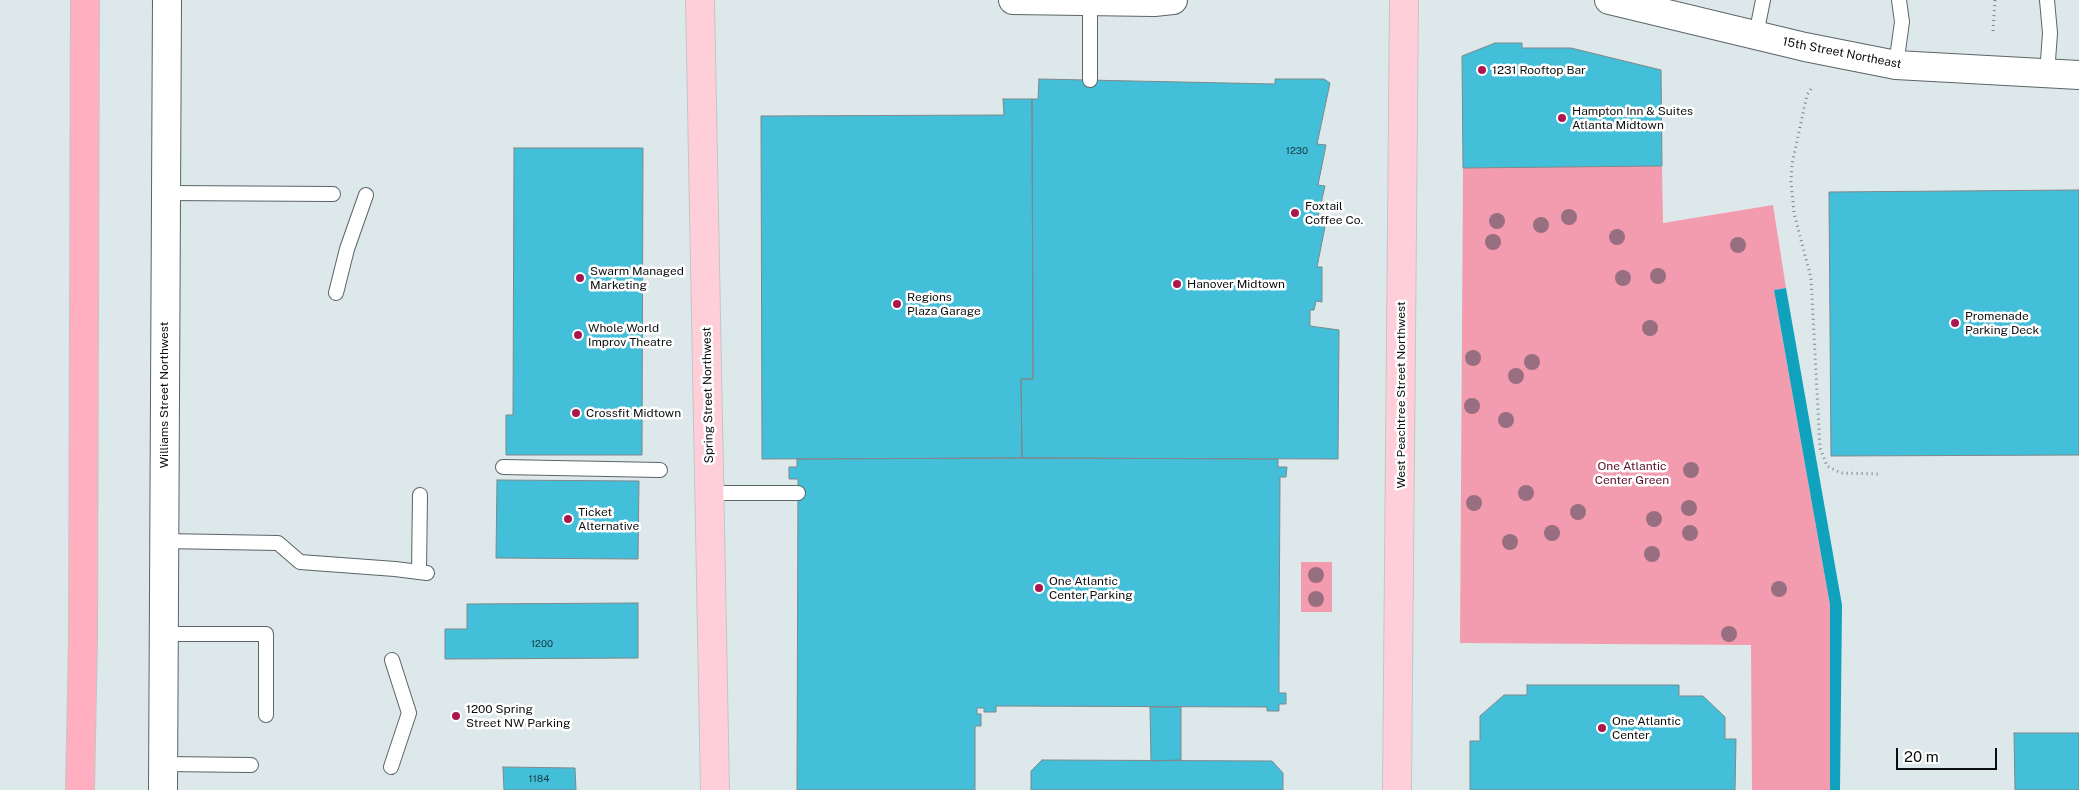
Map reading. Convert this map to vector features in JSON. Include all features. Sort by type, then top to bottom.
[{"type":"highway","points":[[80,790],[83,640],[85,0]]},
{"type":"main road","name":"Spring Street Northwest","points":[[700,0],[715,790]]},
{"type":"main road","name":"West Peachtree Street Northwest","points":[[1397,790],[1404,0]]},
{"type":"street","name":"Williams Street Northwest","points":[[163,777],[166,0]]},
{"type":"street","points":[[1013,0],[1154,2],[1173,0]]},
{"type":"street","name":"15th Street Northeast","points":[[1609,0],[1805,47],[1896,65],[2079,75]]},
{"type":"lane","points":[[1756,35],[1763,0]]},
{"type":"lane","points":[[1896,65],[1902,22],[1899,0]]},
{"type":"lane","points":[[2047,0],[2050,33],[2047,74]]},
{"type":"lane","points":[[1090,1],[1090,80]]},
{"type":"lane","points":[[166,194],[333,194]]},
{"type":"lane","points":[[336,293],[347,249],[366,195]]},
{"type":"lane","points":[[503,467],[660,470]]},
{"type":"lane","points":[[710,493],[798,493]]},
{"type":"lane","points":[[163,541],[278,543],[300,562],[423,572],[420,495]]},
{"type":"lane","points":[[163,634],[266,634],[266,715]]},
{"type":"lane","points":[[391,767],[409,714],[392,660]]},
{"type":"lane","points":[[163,777],[251,765]]},
{"type":"path","points":[[1993,31],[1995,0]]},
{"type":"path","points":[[1810,89],[1792,164],[1791,182],[1794,213],[1811,278],[1820,448],[1827,466],[1841,473],[1880,474]]},
{"type":"green space","name":"One Atlantic Center Green","points":[[1662,166],[1663,223],[1773,205],[1786,288],[1774,290],[1830,605],[1830,790],[1752,790],[1751,645],[1460,643],[1463,168]]},
{"type":"green space","points":[[1301,562],[1332,562],[1332,612],[1301,612]]},
{"type":"water","points":[[1786,288],[1842,605],[1840,790],[1830,790],[1830,605],[1774,290]]},
{"type":"building","name":"Hampton Inn & Suites Atlanta Midtown","points":[[1495,43],[1522,43],[1522,48],[1571,48],[1661,70],[1662,166],[1463,168],[1462,56]]},
{"type":"building","name":"Hanover Midtown","points":[[1039,79],[1275,84],[1275,79],[1324,79],[1330,83],[1317,144],[1326,145],[1318,185],[1325,186],[1316,225],[1325,227],[1317,267],[1322,267],[1322,302],[1316,301],[1314,310],[1310,310],[1310,326],[1339,330],[1338,459],[1022,458],[1021,379],[1033,379],[1032,99],[1038,99]]},
{"type":"building","name":"Regions Plaza Garage","points":[[1003,99],[1032,99],[1033,379],[1021,379],[1022,458],[762,459],[761,116],[1004,115]]},
{"type":"building","points":[[514,148],[643,148],[642,455],[506,455],[506,415],[513,415]]},
{"type":"building","name":"Promenade Parking Deck","points":[[2079,190],[2079,455],[1831,456],[1829,192]]},
{"type":"building","name":"One Atlantic Center Parking","points":[[797,459],[1278,459],[1278,467],[1287,467],[1286,477],[1280,477],[1279,658],[1279,693],[1286,693],[1286,704],[1279,704],[1279,711],[1267,711],[1267,707],[996,706],[996,712],[984,712],[984,708],[977,708],[977,714],[981,714],[981,726],[975,726],[975,790],[797,790],[798,479],[789,479],[789,467],[797,467]]},
{"type":"building","name":"Ticket Alternative","points":[[497,480],[639,481],[638,559],[496,558]]},
{"type":"building","points":[[638,603],[638,658],[445,659],[445,629],[467,629],[467,604]]},
{"type":"building","name":"One Atlantic Center","points":[[1527,685],[1679,685],[1679,696],[1703,696],[1725,717],[1725,739],[1736,739],[1735,790],[1470,790],[1470,741],[1480,741],[1480,716],[1504,695],[1527,695]]},
{"type":"building","points":[[1150,707],[1181,707],[1181,760],[1151,761]]},
{"type":"building","points":[[2014,733],[2079,733],[2079,790],[2015,790]]},
{"type":"building","points":[[1042,760],[1272,761],[1283,773],[1283,790],[1031,790],[1031,771]]},
{"type":"building","points":[[503,767],[575,768],[576,790],[504,790]]},
{"type":"place","name":"1231 Rooftop Bar","points":[[1482,70]]},
{"type":"place","name":"Hampton Inn & Suites Atlanta Midtown","points":[[1562,118]]},
{"type":"place","name":"Foxtail Coffee Co.","points":[[1295,213]]},
{"type":"place","name":"Swarm Managed Marketing","points":[[580,278]]},
{"type":"place","name":"Hanover Midtown","points":[[1177,284]]},
{"type":"place","name":"Regions Plaza Garage","points":[[897,304]]},
{"type":"place","name":"Promenade Parking Deck","points":[[1955,323]]},
{"type":"place","name":"Whole World Improv Theatre","points":[[578,335]]},
{"type":"place","name":"Crossfit Midtown","points":[[576,413]]},
{"type":"place","name":"Ticket Alternative","points":[[568,519]]},
{"type":"place","name":"One Atlantic Center Parking","points":[[1039,588]]},
{"type":"place","name":"1200 Spring Street NW Parking","points":[[456,716]]},
{"type":"place","name":"One Atlantic Center","points":[[1602,728]]}]
